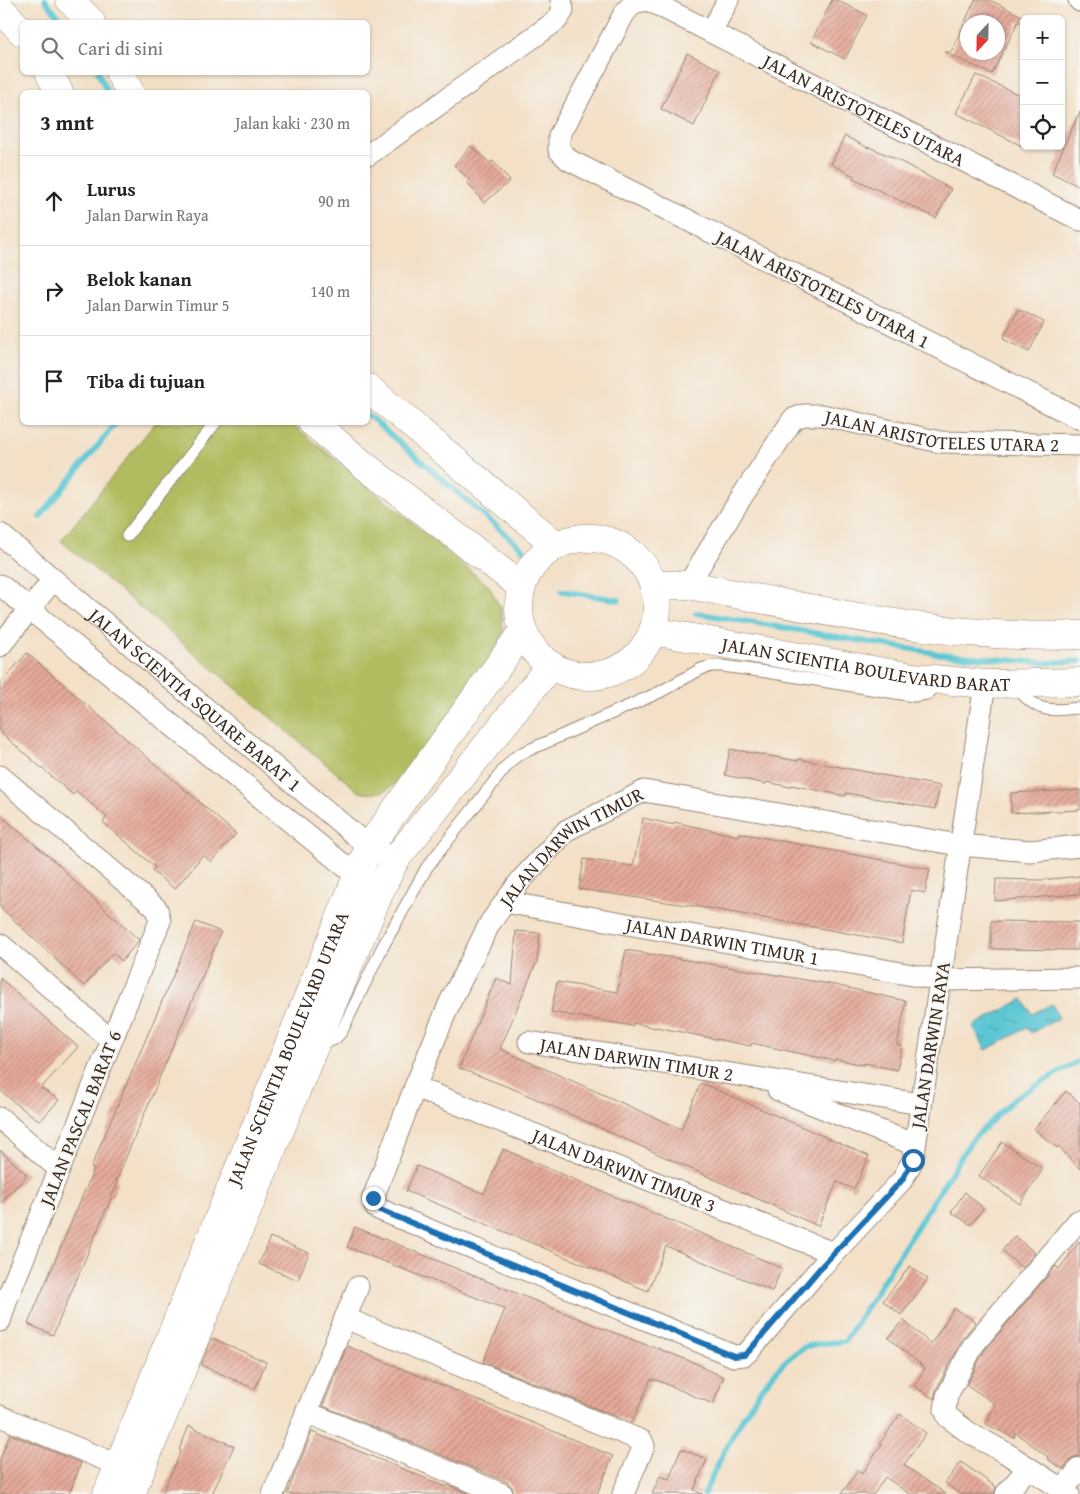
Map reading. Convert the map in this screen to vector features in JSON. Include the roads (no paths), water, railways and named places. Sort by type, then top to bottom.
[{"type":"street","points":[[70,0],[88,20]]},
{"type":"street","points":[[370,154],[556,21],[563,11],[562,0]]},
{"type":"street","name":"JALAN ARISTOTELES UTARA","points":[[648,0],[1080,220]]},
{"type":"street","name":"JALAN ARISTOTELES UTARA 1","points":[[648,0],[634,3],[624,14],[559,136],[560,150],[569,160],[1079,418]]},
{"type":"street","points":[[711,32],[728,0]]},
{"type":"street","points":[[0,8],[20,30]]},
{"type":"street","points":[[50,75],[58,90]]},
{"type":"street","points":[[121,75],[129,90]]},
{"type":"street","points":[[370,390],[557,546]]},
{"type":"street","name":"JALAN ARISTOTELES UTARA 2","points":[[688,585],[738,501],[783,433],[793,419],[804,415],[822,415],[940,442],[1076,446]]},
{"type":"street","points":[[1076,446],[1079,418]]},
{"type":"street","points":[[316,425],[365,466],[522,587]]},
{"type":"street","name":"JALAN SCIENTIA SQUARE BARAT 1","points":[[0,534],[369,846],[395,860]]},
{"type":"street","points":[[579,539],[603,540],[625,549],[642,565],[654,585],[658,608],[654,631],[644,649],[629,664],[611,673],[590,676],[570,674],[551,665],[534,650],[523,630],[519,609],[522,587],[530,570],[542,556],[557,546],[579,539]]},
{"type":"street","points":[[0,646],[53,580]]},
{"type":"street","name":"JALAN SCIENTIA SQUARE BARAT 1","points":[[0,585],[357,876],[381,888]]},
{"type":"street","points":[[654,585],[688,585],[910,627],[1025,636],[1080,635]]},
{"type":"street","name":"JALAN SCIENTIA BOULEVARD UTARA","points":[[131,1494],[306,1035],[357,876],[369,846],[523,630]]},
{"type":"street","name":"JALAN SCIENTIA BOULEVARD BARAT","points":[[654,631],[912,677],[984,684],[1080,682]]},
{"type":"street","name":"JALAN SCIENTIA BOULEVARD UTARA","points":[[107,1494],[108,1461],[306,1035],[395,860],[551,665]]},
{"type":"street","name":"JALAN DARWIN RAYA","points":[[749,1351],[834,1253],[902,1180],[913,1160],[984,684]]},
{"type":"street","name":"JALAN PASCAL BARAT 6","points":[[0,776],[157,909],[160,920],[59,1169],[3,1296],[0,1321]]},
{"type":"street","name":"JALAN DARWIN TIMUR","points":[[749,1351],[744,1355],[734,1356],[380,1210],[374,1205],[373,1198],[415,1087],[450,1002],[490,923],[521,880],[567,830],[644,791],[959,845],[1030,851],[1080,846]]},
{"type":"street","name":"JALAN DARWIN TIMUR 1","points":[[505,902],[940,980],[1080,978]]},
{"type":"street","points":[[0,944],[112,1040]]},
{"type":"street","name":"JALAN DARWIN TIMUR 2","points":[[529,1042],[921,1104]]},
{"type":"street","name":"JALAN DARWIN TIMUR 2","points":[[743,1076],[915,1145]]},
{"type":"street","name":"JALAN DARWIN TIMUR 3","points":[[415,1087],[834,1253]]},
{"type":"street","points":[[0,1118],[59,1169]]},
{"type":"street","points":[[1078,1221],[974,1344],[947,1396],[945,1410],[948,1417],[968,1432],[1006,1453],[1066,1492],[1080,1468]]},
{"type":"street","points":[[273,1494],[358,1287]]},
{"type":"street","points":[[345,1318],[642,1441],[644,1446],[623,1494]]},
{"type":"street","points":[[306,1412],[502,1494]]},
{"type":"street","points":[[0,1416],[108,1461]]},
{"type":"street","points":[[1006,1494],[1028,1468]]},
{"type":"lane","points":[[127,536],[214,425]]},
{"type":"lane","points":[[306,1035],[328,1042],[334,1040],[342,1031],[382,948],[427,866],[514,758],[522,753],[660,692],[701,669],[712,666],[767,672],[914,696],[926,694],[934,690],[942,680]]},
{"type":"lane","points":[[1013,684],[1026,700],[1049,711],[1080,708]]},
{"type":"water","points":[[1023,999],[1032,1014],[1052,1004],[1059,1018],[1031,1033],[1027,1028],[986,1050],[973,1026]]},
{"type":"waterway","points":[[45,0],[61,20]]},
{"type":"waterway","points":[[99,75],[106,90]]},
{"type":"waterway","points":[[370,417],[524,550]]},
{"type":"waterway","points":[[40,517],[115,425]]},
{"type":"waterway","points":[[562,591],[619,600]]},
{"type":"waterway","points":[[696,613],[940,654],[1045,663],[1080,661]]},
{"type":"waterway","points":[[704,1494],[721,1457],[745,1414],[773,1374],[788,1359],[807,1346],[845,1341],[971,1141],[1015,1098],[1080,1060]]}]
